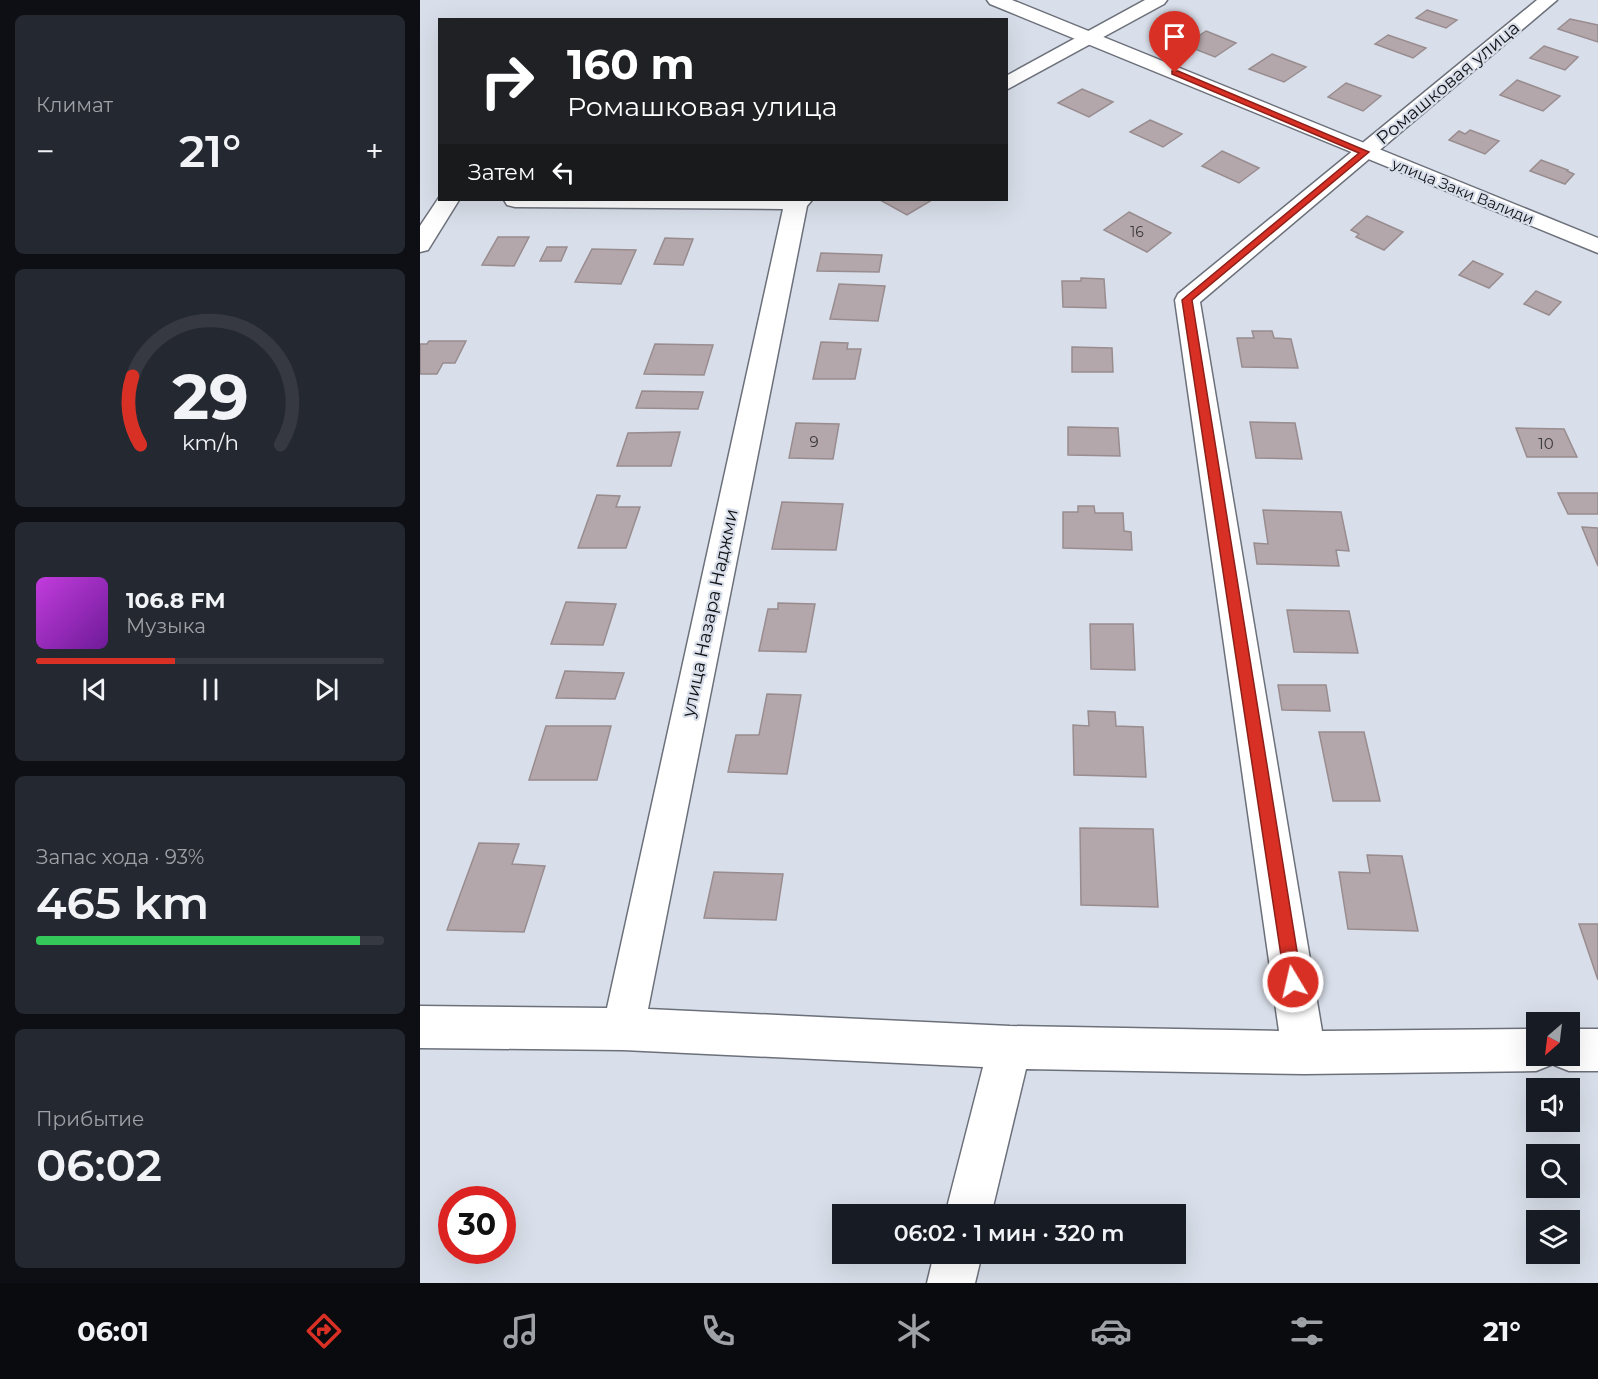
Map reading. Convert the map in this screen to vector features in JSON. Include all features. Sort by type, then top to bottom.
[{"type":"street","name":"улица Заки Валиди","points":[[996,0],[1598,246]]},
{"type":"street","points":[[1008,83],[1158,0]]},
{"type":"street","name":"Ромашковая улица","points":[[1304,1053],[1187,300],[1548,0]]},
{"type":"street","points":[[420,199],[438,199]]},
{"type":"street","points":[[420,245],[447,201]]},
{"type":"street","name":"улица Назара Наджми","points":[[623,1029],[798,201]]},
{"type":"street","points":[[420,1027],[623,1029],[1010,1047],[1304,1053],[1526,1050]]},
{"type":"street","points":[[971,1204],[1010,1047]]},
{"type":"street","points":[[1580,1050],[1598,1050]]},
{"type":"street","points":[[951,1283],[956,1264]]},
{"type":"building","points":[[1427,10],[1457,20],[1446,28],[1416,18]]},
{"type":"building","points":[[1570,19],[1598,25],[1598,42],[1558,29]]},
{"type":"building","points":[[1206,31],[1236,43],[1215,57],[1185,45]]},
{"type":"building","points":[[1388,35],[1426,48],[1413,58],[1375,44]]},
{"type":"building","points":[[1544,46],[1578,57],[1565,70],[1530,58]]},
{"type":"building","points":[[1272,54],[1306,67],[1284,82],[1249,69]]},
{"type":"building","points":[[1517,80],[1560,96],[1543,111],[1500,95]]},
{"type":"building","points":[[1346,83],[1381,96],[1363,111],[1328,97]]},
{"type":"building","points":[[1082,89],[1113,102],[1089,117],[1058,103]]},
{"type":"building","points":[[1150,120],[1182,134],[1163,147],[1130,132]]},
{"type":"building","points":[[1470,130],[1499,141],[1485,154],[1449,140],[1459,131],[1465,134]]},
{"type":"building","points":[[1222,151],[1259,168],[1239,183],[1202,166]]},
{"type":"building","points":[[1541,160],[1574,174],[1565,184],[1530,171]]},
{"type":"building","points":[[882,201],[930,201],[907,215]]},
{"type":"building","points":[[1129,212],[1171,233],[1147,252],[1104,230]]},
{"type":"building","points":[[1367,216],[1403,232],[1384,250],[1356,237],[1359,234],[1351,230]]},
{"type":"building","points":[[498,237],[529,237],[514,266],[482,265]]},
{"type":"building","points":[[665,238],[693,239],[683,265],[654,264]]},
{"type":"building","points":[[547,247],[567,247],[561,261],[540,261]]},
{"type":"building","points":[[592,249],[636,250],[621,284],[575,282]]},
{"type":"building","points":[[821,253],[882,255],[879,272],[817,271]]},
{"type":"building","points":[[1473,261],[1503,274],[1489,288],[1459,275]]},
{"type":"building","points":[[1081,278],[1104,279],[1106,308],[1063,307],[1062,281],[1081,281]]},
{"type":"building","points":[[839,284],[885,286],[878,321],[830,319]]},
{"type":"building","points":[[1536,291],[1561,302],[1549,315],[1524,304]]},
{"type":"building","points":[[1252,331],[1272,331],[1274,338],[1291,339],[1298,368],[1242,367],[1237,338],[1254,338]]},
{"type":"building","points":[[429,341],[466,341],[455,363],[443,363],[437,374],[420,374],[420,344],[427,344]]},
{"type":"building","points":[[821,342],[848,343],[847,349],[861,349],[855,379],[813,379]]},
{"type":"building","points":[[655,344],[713,345],[704,375],[644,374]]},
{"type":"building","points":[[1072,347],[1112,348],[1113,372],[1072,372]]},
{"type":"building","points":[[642,391],[703,392],[698,409],[636,408]]},
{"type":"building","points":[[1250,422],[1295,423],[1302,459],[1256,458]]},
{"type":"building","points":[[796,423],[839,424],[833,459],[789,458]]},
{"type":"building","points":[[1068,427],[1118,428],[1120,456],[1068,455]]},
{"type":"building","points":[[1516,428],[1564,429],[1577,457],[1527,457]]},
{"type":"building","points":[[680,432],[671,466],[617,466],[628,433]]},
{"type":"building","points":[[1558,493],[1598,493],[1598,514],[1568,514]]},
{"type":"building","points":[[597,495],[620,496],[616,507],[640,507],[626,548],[578,548]]},
{"type":"building","points":[[782,502],[843,504],[836,550],[772,549]]},
{"type":"building","points":[[1078,506],[1094,506],[1095,513],[1123,513],[1124,531],[1131,532],[1132,550],[1063,548],[1063,512],[1078,512]]},
{"type":"building","points":[[1263,510],[1341,512],[1349,551],[1336,550],[1339,566],[1257,564],[1254,543],[1268,544]]},
{"type":"building","points":[[1582,527],[1598,528],[1598,566]]},
{"type":"building","points":[[566,602],[616,604],[603,645],[551,644]]},
{"type":"building","points":[[778,603],[815,604],[806,652],[759,651],[768,609],[778,609]]},
{"type":"building","points":[[1287,610],[1349,611],[1358,653],[1294,652]]},
{"type":"building","points":[[1090,624],[1133,624],[1135,670],[1091,669]]},
{"type":"building","points":[[565,671],[624,673],[615,699],[556,698]]},
{"type":"building","points":[[1278,685],[1326,685],[1330,711],[1282,710]]},
{"type":"building","points":[[767,694],[801,695],[787,774],[728,772],[736,735],[759,735]]},
{"type":"building","points":[[1088,711],[1115,712],[1116,726],[1143,727],[1146,777],[1074,775],[1073,725],[1089,726]]},
{"type":"building","points":[[546,726],[611,726],[597,780],[529,780]]},
{"type":"building","points":[[1319,732],[1364,732],[1380,801],[1333,801]]},
{"type":"building","points":[[1080,828],[1153,829],[1158,907],[1081,905]]},
{"type":"building","points":[[479,843],[519,844],[512,864],[545,866],[524,932],[447,930]]},
{"type":"building","points":[[1367,855],[1402,856],[1418,931],[1348,929],[1339,872],[1370,873]]},
{"type":"building","points":[[714,872],[783,874],[776,920],[704,918]]},
{"type":"building","points":[[1579,924],[1598,924],[1598,980]]},
{"type":"route","points":[[1175,73],[1365,152],[1187,300],[1293,982]]}]
